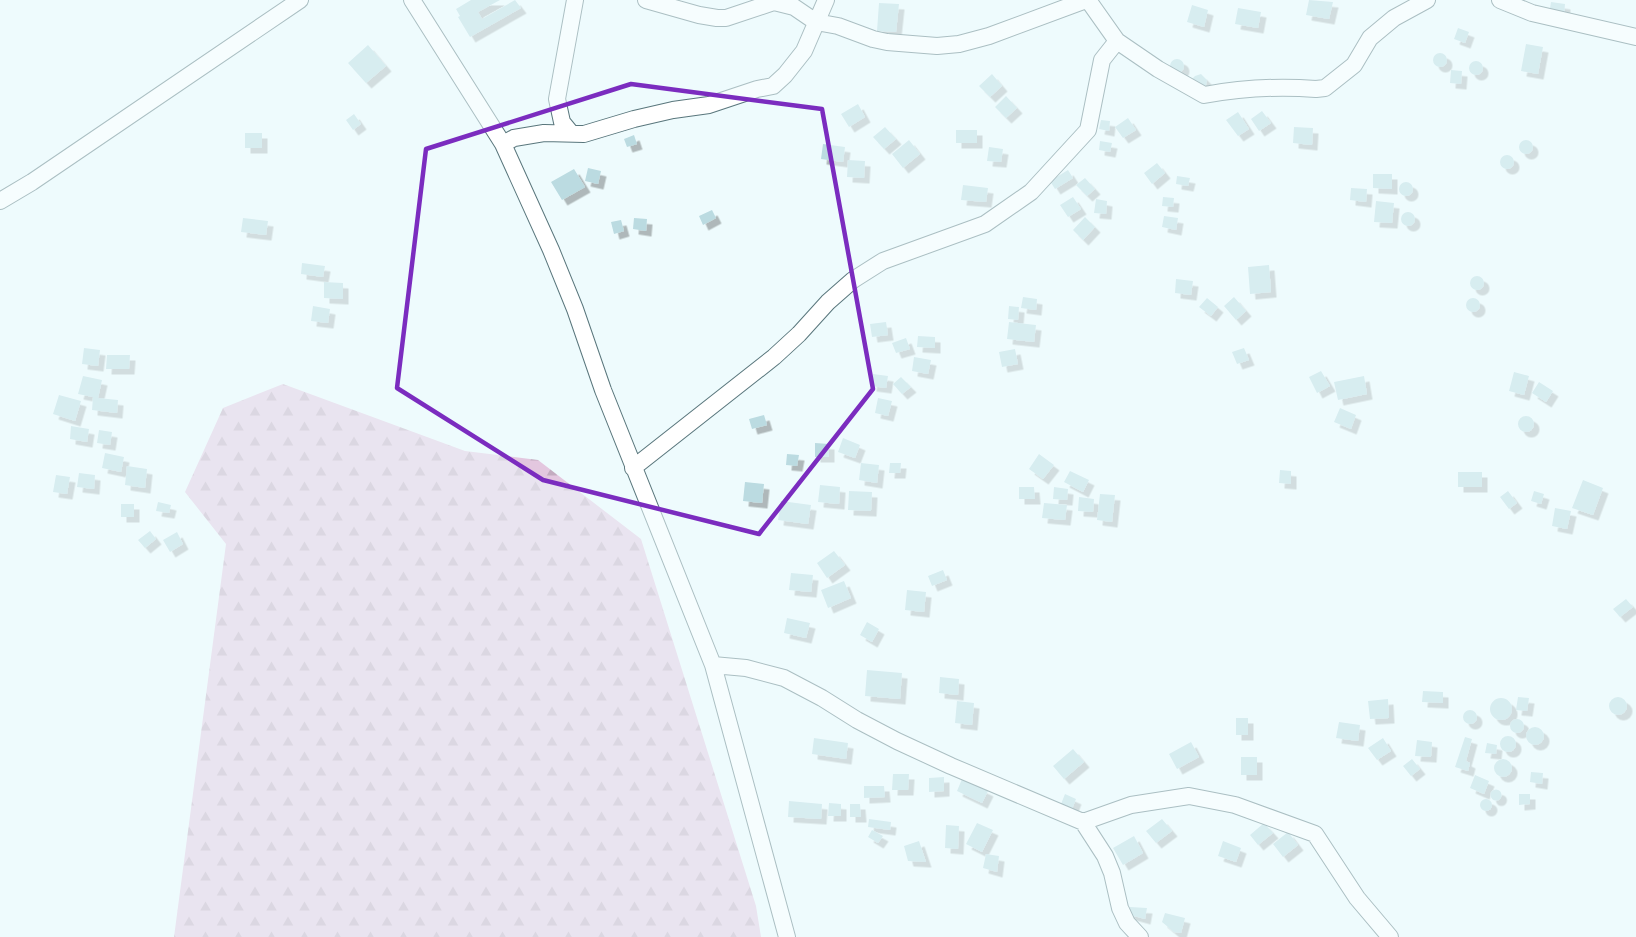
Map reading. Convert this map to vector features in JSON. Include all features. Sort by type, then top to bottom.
[{"type":"street","points":[[0,201],[41,176],[164,90],[300,0]]},
{"type":"street","points":[[412,0],[503,144],[575,309],[633,468],[713,665],[787,937]]},
{"type":"street","points":[[571,134],[562,122],[557,99],[575,0]]},
{"type":"street","points":[[646,0],[717,18],[726,18],[774,2],[794,7],[816,22],[837,26],[887,42],[927,46],[958,44],[989,36],[1087,0],[1117,41],[1158,69],[1204,95],[1260,87],[1325,88],[1354,65],[1370,38],[1394,18],[1427,0]]},
{"type":"street","points":[[503,144],[513,138],[544,133],[584,134],[634,119],[709,105],[756,89],[773,86],[796,63],[804,51],[826,0]]},
{"type":"street","points":[[1500,0],[1532,13],[1636,37]]},
{"type":"street","points":[[633,468],[774,357],[853,280],[883,261],[986,224],[1031,192],[1088,130],[1102,60],[1117,41]]},
{"type":"street","points":[[713,665],[746,668],[784,678],[897,741],[1083,822],[1105,856],[1115,881],[1120,908],[1127,923],[1140,937]]},
{"type":"street","points":[[1083,822],[1131,805],[1189,796],[1235,805],[1315,834],[1357,897],[1390,937]]},
{"type":"highlighted area","points":[[631,84],[822,109],[873,389],[759,534],[543,480],[397,388],[426,149]]},
{"type":"green space","points":[[283,384],[465,451],[538,460],[641,539],[756,906],[761,937],[174,937],[226,544],[185,492],[223,408]]},
{"type":"building","points":[[471,0],[500,0],[478,12],[482,19],[515,0],[521,8],[470,37],[456,9]]},
{"type":"building","points":[[1309,0],[1333,2],[1329,19],[1306,15]]},
{"type":"building","points":[[1551,2],[1565,4],[1564,17],[1549,15]]},
{"type":"building","points":[[879,3],[899,4],[896,32],[877,31]]},
{"type":"building","points":[[1192,5],[1208,10],[1204,27],[1187,22]]},
{"type":"building","points":[[1238,8],[1261,12],[1258,28],[1235,24]]},
{"type":"building","points":[[1458,28],[1469,32],[1465,43],[1454,39]]},
{"type":"building","points":[[1526,44],[1543,47],[1538,74],[1521,71]]},
{"type":"building","points":[[368,45],[386,66],[366,83],[348,63]]},
{"type":"building","points":[[1437,53],[1443,53],[1447,60],[1443,67],[1437,67],[1433,63],[1433,57]]},
{"type":"building","points":[[1177,59],[1182,61],[1184,66],[1182,71],[1177,73],[1172,71],[1170,66],[1172,61]]},
{"type":"building","points":[[1473,61],[1479,61],[1483,68],[1479,75],[1473,75],[1469,71],[1469,65]]},
{"type":"building","points":[[1451,70],[1462,71],[1461,84],[1450,83]]},
{"type":"building","points":[[992,74],[1002,86],[990,97],[979,86]]},
{"type":"building","points":[[1201,74],[1207,80],[1203,88],[1192,79]]},
{"type":"building","points":[[1006,96],[1017,108],[1006,118],[995,107]]},
{"type":"building","points":[[858,104],[865,117],[849,127],[841,114]]},
{"type":"building","points":[[1262,111],[1271,123],[1259,131],[1251,119]]},
{"type":"building","points":[[1238,112],[1249,129],[1238,136],[1226,120]]},
{"type":"building","points":[[354,114],[361,124],[353,130],[346,120]]},
{"type":"building","points":[[1128,118],[1136,130],[1123,138],[1115,127]]},
{"type":"building","points":[[1101,120],[1110,121],[1109,131],[1099,129]]},
{"type":"building","points":[[885,127],[896,139],[884,149],[873,137]]},
{"type":"building","points":[[1294,127],[1313,128],[1312,145],[1293,143]]},
{"type":"building","points":[[956,130],[977,130],[977,143],[956,143]]},
{"type":"building","points":[[245,133],[262,133],[262,148],[245,148]]},
{"type":"building","points":[[634,135],[637,144],[627,147],[624,139]]},
{"type":"building","points":[[909,140],[920,154],[903,168],[892,154]]},
{"type":"building","points":[[1523,140],[1529,140],[1533,147],[1529,154],[1523,154],[1519,150],[1519,144]]},
{"type":"building","points":[[1100,141],[1112,143],[1110,152],[1099,150]]},
{"type":"building","points":[[823,144],[845,147],[843,162],[821,159]]},
{"type":"building","points":[[989,147],[1003,149],[1001,162],[987,161]]},
{"type":"building","points":[[1504,155],[1510,155],[1514,162],[1510,169],[1504,169],[1500,165],[1500,159]]},
{"type":"building","points":[[848,160],[865,161],[864,178],[847,177]]},
{"type":"building","points":[[1157,163],[1165,173],[1152,184],[1144,173]]},
{"type":"building","points":[[588,168],[601,171],[598,184],[585,181]]},
{"type":"building","points":[[574,169],[585,187],[562,200],[551,182]]},
{"type":"building","points":[[1068,170],[1073,178],[1055,189],[1050,181]]},
{"type":"building","points":[[1373,174],[1392,174],[1392,189],[1373,188]]},
{"type":"building","points":[[1177,176],[1190,178],[1188,186],[1176,184]]},
{"type":"building","points":[[1085,178],[1095,189],[1087,196],[1076,185]]},
{"type":"building","points":[[1403,182],[1409,182],[1413,189],[1409,196],[1403,196],[1399,192],[1399,186]]},
{"type":"building","points":[[963,185],[988,188],[986,202],[961,200]]},
{"type":"building","points":[[1351,188],[1367,189],[1366,202],[1350,200]]},
{"type":"building","points":[[1073,197],[1081,209],[1068,217],[1060,205]]},
{"type":"building","points":[[1163,197],[1174,198],[1173,207],[1162,206]]},
{"type":"building","points":[[1096,199],[1107,201],[1106,214],[1094,213]]},
{"type":"building","points":[[1376,201],[1394,203],[1392,223],[1374,222]]},
{"type":"building","points":[[712,210],[716,218],[703,225],[699,216]]},
{"type":"building","points":[[1405,212],[1411,212],[1415,219],[1411,226],[1405,226],[1401,222],[1401,216]]},
{"type":"building","points":[[1164,216],[1178,218],[1176,230],[1162,227]]},
{"type":"building","points":[[1085,217],[1095,227],[1083,240],[1073,230]]},
{"type":"building","points":[[243,218],[268,221],[266,235],[241,232]]},
{"type":"building","points":[[634,218],[647,219],[646,231],[633,229]]},
{"type":"building","points":[[621,220],[624,231],[614,234],[611,222]]},
{"type":"building","points":[[302,263],[325,266],[323,277],[301,274]]},
{"type":"building","points":[[1269,265],[1271,292],[1250,294],[1248,267]]},
{"type":"building","points":[[1474,276],[1480,276],[1484,283],[1480,290],[1474,290],[1470,286],[1470,280]]},
{"type":"building","points":[[1176,279],[1193,281],[1191,295],[1175,293]]},
{"type":"building","points":[[324,282],[343,283],[343,299],[324,298]]},
{"type":"building","points":[[1023,297],[1037,299],[1036,310],[1021,308]]},
{"type":"building","points":[[1234,297],[1246,311],[1236,320],[1224,306]]},
{"type":"building","points":[[1207,298],[1218,307],[1211,316],[1199,307]]},
{"type":"building","points":[[1470,298],[1476,298],[1480,305],[1476,312],[1470,312],[1466,308],[1466,302]]},
{"type":"building","points":[[313,306],[330,309],[328,323],[311,321]]},
{"type":"building","points":[[1009,306],[1019,307],[1018,320],[1008,319]]},
{"type":"building","points":[[886,322],[888,335],[872,337],[870,324]]},
{"type":"building","points":[[1009,322],[1036,325],[1034,342],[1007,339]]},
{"type":"building","points":[[918,336],[935,337],[935,348],[917,347]]},
{"type":"building","points":[[906,338],[910,349],[896,353],[892,343]]},
{"type":"building","points":[[84,348],[100,350],[98,366],[82,364]]},
{"type":"building","points":[[1244,348],[1249,360],[1237,364],[1232,352]]},
{"type":"building","points":[[1015,349],[1018,364],[1002,367],[999,352]]},
{"type":"building","points":[[107,355],[130,355],[129,369],[106,369]]},
{"type":"building","points":[[914,357],[931,360],[928,374],[912,371]]},
{"type":"building","points":[[1321,371],[1330,386],[1317,393],[1309,377]]},
{"type":"building","points":[[1514,372],[1529,376],[1524,395],[1509,391]]},
{"type":"building","points":[[873,374],[888,376],[886,388],[871,386]]},
{"type":"building","points":[[83,376],[102,380],[98,398],[118,400],[117,413],[92,410],[93,397],[78,394]]},
{"type":"building","points":[[1364,376],[1367,394],[1338,400],[1334,382]]},
{"type":"building","points":[[901,377],[911,387],[902,394],[893,384]]},
{"type":"building","points":[[1539,382],[1553,391],[1546,402],[1532,393]]},
{"type":"building","points":[[59,395],[81,401],[75,421],[53,414]]},
{"type":"building","points":[[878,398],[892,401],[888,416],[875,413]]},
{"type":"building","points":[[1340,408],[1356,415],[1351,429],[1334,422]]},
{"type":"building","points":[[764,415],[767,425],[752,429],[749,419]]},
{"type":"building","points":[[1526,416],[1532,418],[1534,424],[1532,430],[1526,432],[1520,430],[1518,424],[1520,418]]},
{"type":"building","points":[[71,426],[89,429],[87,442],[70,439]]},
{"type":"building","points":[[99,430],[112,432],[110,445],[97,443]]},
{"type":"building","points":[[843,438],[860,445],[855,458],[838,452]]},
{"type":"building","points":[[815,443],[829,444],[829,457],[815,457]]},
{"type":"building","points":[[105,453],[124,457],[121,472],[102,468]]},
{"type":"building","points":[[787,454],[799,455],[797,466],[786,465]]},
{"type":"building","points":[[1039,454],[1054,465],[1043,479],[1029,469]]},
{"type":"building","points":[[861,463],[879,465],[877,483],[859,480]]},
{"type":"building","points":[[890,463],[901,463],[900,473],[889,473]]},
{"type":"building","points":[[127,466],[147,469],[145,488],[125,485]]},
{"type":"building","points":[[1280,470],[1291,471],[1291,484],[1279,483]]},
{"type":"building","points":[[1070,471],[1089,480],[1083,492],[1064,482]]},
{"type":"building","points":[[1458,472],[1482,472],[1482,487],[1458,487]]},
{"type":"building","points":[[79,473],[95,475],[94,489],[77,487]]},
{"type":"building","points":[[56,475],[70,477],[67,494],[53,492]]},
{"type":"building","points":[[1583,480],[1603,488],[1593,515],[1572,508]]},
{"type":"building","points":[[745,482],[764,484],[762,503],[743,501]]},
{"type":"building","points":[[820,485],[840,487],[839,504],[818,502]]},
{"type":"building","points":[[1019,487],[1034,487],[1035,499],[1019,499]]},
{"type":"building","points":[[1054,487],[1068,489],[1067,500],[1053,499]]},
{"type":"building","points":[[849,491],[872,492],[871,511],[848,510]]},
{"type":"building","points":[[1508,491],[1517,503],[1509,509],[1500,497]]},
{"type":"building","points":[[1534,491],[1544,494],[1541,504],[1531,501]]},
{"type":"building","points":[[1100,494],[1115,495],[1112,522],[1097,520]]},
{"type":"building","points":[[1079,497],[1094,499],[1093,512],[1078,511]]},
{"type":"building","points":[[781,501],[811,505],[808,524],[778,520]]},
{"type":"building","points":[[158,502],[171,505],[169,513],[156,511]]},
{"type":"building","points":[[1044,503],[1067,505],[1065,520],[1042,518]]},
{"type":"building","points":[[121,504],[134,504],[134,517],[121,517]]},
{"type":"building","points":[[1555,508],[1571,511],[1567,529],[1552,526]]},
{"type":"building","points":[[150,531],[156,539],[145,548],[138,540]]},
{"type":"building","points":[[177,532],[183,544],[170,552],[163,540]]},
{"type":"building","points":[[834,551],[845,565],[827,578],[817,563]]},
{"type":"building","points":[[943,570],[947,580],[932,586],[928,576]]},
{"type":"building","points":[[791,573],[813,575],[811,592],[789,590]]},
{"type":"building","points":[[844,581],[851,598],[828,608],[821,590]]},
{"type":"building","points":[[907,590],[926,592],[924,612],[905,610]]},
{"type":"building","points":[[1626,599],[1633,607],[1620,617],[1613,609]]},
{"type":"building","points":[[787,618],[810,623],[806,638],[784,633]]},
{"type":"building","points":[[867,622],[879,629],[872,642],[860,635]]},
{"type":"building","points":[[867,670],[902,673],[900,699],[865,696]]},
{"type":"building","points":[[940,677],[959,679],[958,695],[939,693]]},
{"type":"building","points":[[1423,691],[1443,692],[1443,703],[1422,702]]},
{"type":"building","points":[[1518,697],[1529,698],[1527,711],[1516,710]]},
{"type":"building","points":[[1618,697],[1624,700],[1627,706],[1624,712],[1618,715],[1612,712],[1609,706],[1612,700]]},
{"type":"building","points":[[1501,698],[1509,701],[1512,709],[1509,717],[1501,720],[1493,717],[1490,709],[1493,701]]},
{"type":"building","points":[[1388,699],[1389,718],[1370,719],[1368,701]]},
{"type":"building","points":[[957,701],[974,703],[972,725],[955,723]]},
{"type":"building","points":[[1467,710],[1473,710],[1477,717],[1473,724],[1467,724],[1463,720],[1463,714]]},
{"type":"building","points":[[1236,718],[1248,718],[1248,735],[1236,735]]},
{"type":"building","points":[[1514,719],[1520,719],[1524,726],[1520,733],[1514,733],[1510,729],[1510,723]]},
{"type":"building","points":[[1339,722],[1360,725],[1358,741],[1336,738]]},
{"type":"building","points":[[1535,727],[1543,732],[1544,736],[1539,744],[1535,745],[1527,740],[1526,736],[1531,728]]},
{"type":"building","points":[[1508,736],[1514,738],[1516,744],[1514,750],[1508,752],[1502,750],[1500,744],[1502,738]]},
{"type":"building","points":[[1465,737],[1472,739],[1466,761],[1470,763],[1468,771],[1455,767]]},
{"type":"building","points":[[814,738],[848,743],[846,759],[812,754]]},
{"type":"building","points":[[1383,738],[1391,751],[1377,760],[1368,748]]},
{"type":"building","points":[[1417,740],[1432,742],[1431,757],[1415,756]]},
{"type":"building","points":[[1191,742],[1199,757],[1177,769],[1169,754]]},
{"type":"building","points":[[1487,743],[1497,745],[1496,754],[1485,753]]},
{"type":"building","points":[[1073,749],[1084,762],[1064,779],[1053,766]]},
{"type":"building","points":[[1241,757],[1257,757],[1257,775],[1241,775]]},
{"type":"building","points":[[1412,759],[1420,769],[1411,776],[1403,766]]},
{"type":"building","points":[[1503,759],[1509,762],[1512,768],[1509,774],[1503,777],[1497,774],[1494,768],[1497,762]]},
{"type":"building","points":[[1531,772],[1543,773],[1542,784],[1530,782]]},
{"type":"building","points":[[893,774],[909,774],[908,790],[892,790]]},
{"type":"building","points":[[1475,775],[1489,781],[1484,794],[1470,788]]},
{"type":"building","points":[[944,777],[944,791],[929,792],[929,778]]},
{"type":"building","points":[[962,779],[988,791],[982,803],[957,791]]},
{"type":"building","points":[[864,786],[884,786],[885,797],[864,798]]},
{"type":"building","points":[[1496,789],[1502,795],[1496,801],[1490,795]]},
{"type":"building","points":[[1065,794],[1076,799],[1072,809],[1061,804]]},
{"type":"building","points":[[1519,794],[1530,794],[1530,804],[1519,805]]},
{"type":"building","points":[[1488,799],[1492,805],[1488,811],[1484,811],[1480,803]]},
{"type":"building","points":[[789,801],[822,804],[821,819],[788,817]]},
{"type":"building","points":[[829,803],[841,804],[841,816],[828,816]]},
{"type":"building","points":[[850,804],[860,804],[861,817],[850,817]]},
{"type":"building","points":[[869,819],[891,822],[890,830],[868,827]]},
{"type":"building","points":[[1162,819],[1172,831],[1156,843],[1146,831]]},
{"type":"building","points":[[977,823],[993,830],[982,852],[966,844]]},
{"type":"building","points":[[1264,823],[1273,833],[1258,845],[1250,835]]},
{"type":"building","points":[[946,825],[959,826],[958,849],[945,848]]},
{"type":"building","points":[[872,830],[883,836],[878,843],[868,837]]},
{"type":"building","points":[[1288,832],[1298,845],[1283,857],[1273,844]]},
{"type":"building","points":[[1134,836],[1143,853],[1123,865],[1113,848]]},
{"type":"building","points":[[919,841],[926,862],[908,861],[904,846]]},
{"type":"building","points":[[1223,841],[1241,848],[1236,862],[1218,856]]},
{"type":"building","points":[[986,854],[999,856],[997,872],[983,868]]},
{"type":"building","points":[[1130,907],[1147,908],[1145,919],[1127,914]]},
{"type":"building","points":[[1165,913],[1185,918],[1181,933],[1174,932],[1162,922]]}]
